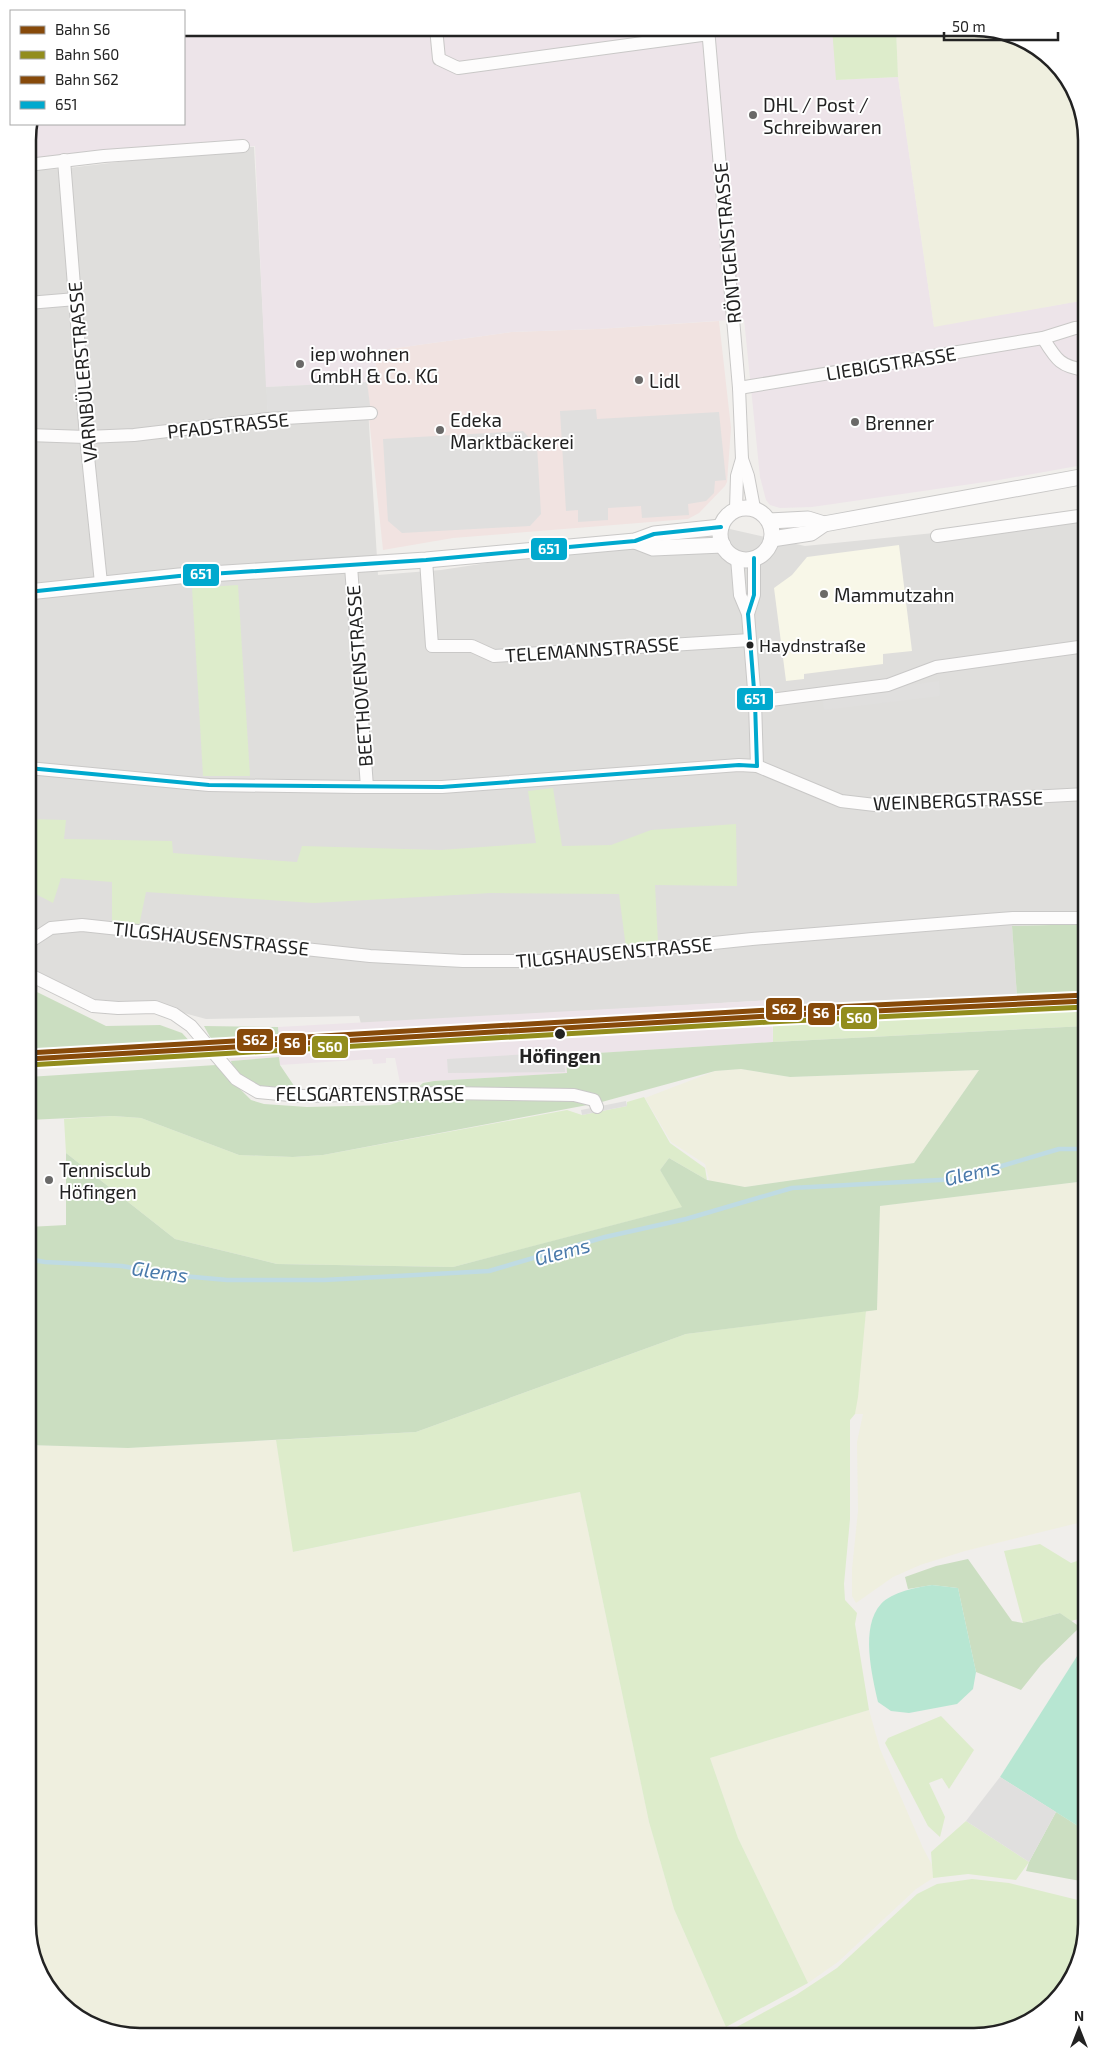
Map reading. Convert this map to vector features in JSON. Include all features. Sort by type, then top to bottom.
[{"type":"street","points":[[437,36],[439,59],[458,68],[675,36]]},
{"type":"street","name":"RÖNTGENSTRASSE","points":[[709,36],[739,388],[742,458],[748,476],[754,508]]},
{"type":"street","points":[[36,164],[243,146]]},
{"type":"street","name":"VARNBÜLERSTRASSE","points":[[64,160],[86,437],[101,583]]},
{"type":"street","points":[[36,302],[76,299]]},
{"type":"street","name":"LIEBIGSTRASSE","points":[[739,388],[1043,338],[1078,328]]},
{"type":"street","points":[[1043,338],[1057,361],[1078,369]]},
{"type":"street","name":"PFADSTRASSE","points":[[36,435],[86,437],[134,435],[268,419],[371,413]]},
{"type":"street","name":"RÖNTGENSTRASSE","points":[[736,509],[737,476],[742,458]]},
{"type":"street","points":[[772,539],[811,533],[824,524],[1078,479]]},
{"type":"street","points":[[754,508],[766,516],[769,521],[772,539],[766,551],[754,558],[737,558],[730,554],[723,545],[721,527],[725,518],[736,509],[754,508]]},
{"type":"street","points":[[937,536],[1078,517]]},
{"type":"street","points":[[769,521],[808,519],[824,524]]},
{"type":"street","points":[[36,591],[101,583],[351,566],[635,541],[654,534],[721,527]]},
{"type":"street","points":[[635,541],[653,548],[723,545]]},
{"type":"street","points":[[737,558],[740,595],[748,614],[757,766]]},
{"type":"street","points":[[748,614],[754,594],[754,558]]},
{"type":"street","name":"TELEMANNSTRASSE","points":[[426,560],[432,646],[472,646],[494,656],[750,640]]},
{"type":"street","name":"BEETHOVENSTRASSE","points":[[351,566],[366,787]]},
{"type":"street","points":[[754,702],[888,685],[936,667],[1078,647]]},
{"type":"street","name":"WEINBERGSTRASSE","points":[[36,769],[209,785],[254,787],[442,787],[719,766],[757,766],[841,801],[875,805],[1078,794]]},
{"type":"street","name":"TILGSHAUSENSTRASSE","points":[[36,938],[51,928],[82,925],[370,956],[463,961],[541,961],[752,939],[978,920],[1078,918]]},
{"type":"street","name":"FELSGARTENSTRASSE","points":[[36,978],[93,1006],[118,1008],[155,1007],[174,1014],[185,1020],[236,1079],[258,1092],[301,1096],[445,1093],[565,1095],[594,1100],[597,1107]]},
{"type":"shaded area","points":[[185,36],[835,36],[837,80],[898,77],[934,326],[1078,301],[1078,466],[999,480],[812,507],[780,508],[770,505],[766,500],[760,477],[744,319],[598,329],[511,332],[375,351],[376,372],[367,382],[266,387],[255,146],[36,164],[37,125],[185,125]]},
{"type":"shaded area","points":[[254,147],[268,413],[368,408],[378,575],[441,570],[721,527],[805,546],[934,533],[1078,513],[1078,924],[1012,926],[1017,996],[773,1009],[772,1000],[361,1024],[359,1016],[206,1019],[158,1006],[102,1003],[39,975],[36,1007],[36,170],[60,169]]},
{"type":"shaded area","points":[[719,321],[731,428],[727,482],[699,513],[688,519],[453,538],[383,550],[368,408],[367,382],[376,372],[375,351],[511,332],[598,329]]},
{"type":"shaded area","points":[[367,382],[371,413],[268,419],[266,387]]},
{"type":"shaded area","points":[[596,409],[597,419],[719,412],[726,480],[715,481],[714,493],[706,501],[688,504],[689,515],[642,518],[641,506],[608,508],[608,520],[578,522],[578,510],[566,511],[560,411]]},
{"type":"shaded area","points":[[523,431],[537,446],[541,514],[530,526],[402,533],[388,521],[383,439]]},
{"type":"shaded area","points":[[899,545],[912,651],[883,654],[883,664],[804,674],[804,679],[786,681],[774,588],[792,575],[807,557]]},
{"type":"shaded area","points":[[939,681],[940,696],[824,710],[822,697]]},
{"type":"shaded area","points":[[772,1000],[773,1042],[567,1055],[567,1073],[400,1083],[395,1058],[386,1058],[386,1063],[373,1064],[372,1059],[280,1065],[279,1057],[231,1061],[216,1042],[278,1040],[278,1027]]},
{"type":"shaded area","points":[[564,1052],[565,1072],[448,1073],[447,1059]]},
{"type":"shaded area","points":[[626,1101],[627,1106],[582,1115],[581,1110]]},
{"type":"shaded area","points":[[1000,1777],[1056,1812],[1029,1862],[966,1821]]},
{"type":"green space","points":[[833,36],[896,36],[898,77],[836,80]]},
{"type":"green space","points":[[896,36],[980,36],[994,38],[1020,47],[1042,62],[1052,72],[1064,88],[1070,101],[1078,134],[1078,301],[934,327],[898,77]]},
{"type":"green space","points":[[238,585],[250,776],[203,776],[192,588]]},
{"type":"green space","points":[[553,788],[562,846],[611,845],[651,830],[736,824],[737,886],[655,885],[658,942],[626,948],[619,894],[491,893],[314,903],[146,892],[139,926],[112,921],[112,882],[61,878],[53,903],[36,894],[36,819],[66,820],[64,839],[172,841],[173,853],[297,862],[302,846],[440,850],[536,843],[528,791]]},
{"type":"green space","points":[[1078,924],[1078,992],[1017,996],[1012,926]]},
{"type":"green space","points":[[37,992],[106,1026],[160,1025],[182,1033],[194,1046],[36,1055]]},
{"type":"green space","points":[[1078,992],[1078,1026],[773,1042],[773,1009]]},
{"type":"green space","points":[[204,1026],[278,1027],[279,1040],[216,1042],[210,1037]]},
{"type":"green space","points":[[1078,1026],[1078,1182],[880,1206],[877,1310],[686,1334],[416,1432],[128,1448],[36,1445],[36,1227],[66,1225],[66,1153],[175,1239],[277,1264],[453,1267],[682,1207],[660,1170],[669,1158],[707,1180],[745,1187],[914,1163],[979,1070],[790,1077],[741,1069],[715,1071],[598,1103],[323,1155],[293,1157],[239,1155],[141,1118],[113,1116],[36,1120],[36,1076],[216,1065],[251,1100],[264,1104],[307,1107],[390,1105],[404,1100],[423,1083],[434,1081],[567,1073],[566,1055]]},
{"type":"green space","points":[[279,1057],[280,1065],[301,1096],[271,1094],[236,1079],[231,1061]]},
{"type":"green space","points":[[741,1069],[790,1077],[979,1070],[914,1163],[745,1187],[727,1184],[711,1188],[705,1164],[671,1142],[645,1098],[715,1071]]},
{"type":"green space","points":[[644,1097],[670,1143],[705,1168],[707,1180],[669,1158],[660,1170],[683,1207],[453,1267],[277,1264],[175,1239],[66,1153],[64,1119],[113,1116],[141,1118],[239,1155],[293,1157],[323,1155],[567,1110],[582,1115],[627,1106],[627,1102]]},
{"type":"green space","points":[[1078,1182],[1078,1523],[965,1551],[920,1565],[893,1577],[856,1603],[852,1596],[852,1569],[858,1511],[857,1442],[863,1414],[855,1414],[866,1311],[877,1309],[879,1206]]},
{"type":"green space","points":[[866,1311],[858,1397],[855,1414],[850,1420],[850,1519],[844,1584],[845,1600],[857,1613],[855,1624],[869,1710],[710,1758],[738,1838],[808,1983],[726,2027],[674,1909],[649,1822],[580,1492],[293,1552],[276,1440],[416,1432],[686,1334]]},
{"type":"green space","points":[[276,1440],[294,1552],[580,1492],[649,1822],[674,1909],[726,2027],[134,2028],[120,2026],[94,2017],[72,2002],[50,1976],[44,1963],[38,1944],[36,1924],[36,1445],[128,1448]]},
{"type":"green space","points":[[1040,1544],[1071,1563],[1078,1561],[1078,1619],[1071,1621],[1060,1613],[1023,1623],[1004,1551]]},
{"type":"green space","points":[[968,1559],[1012,1621],[1023,1623],[1060,1613],[1078,1626],[1078,1629],[1041,1665],[1021,1690],[976,1672],[958,1588],[932,1585],[908,1589],[905,1577],[936,1566]]},
{"type":"green space","points":[[932,1585],[958,1588],[976,1672],[973,1689],[957,1704],[909,1713],[891,1711],[878,1702],[869,1652],[871,1625],[881,1604],[892,1596],[919,1587]]},
{"type":"green space","points":[[1078,1655],[1078,1826],[1000,1777]]},
{"type":"green space","points":[[869,1710],[880,1749],[932,1865],[933,1878],[916,1889],[838,1962],[808,1983],[738,1838],[710,1758]]},
{"type":"green space","points":[[941,1716],[974,1750],[949,1789],[942,1778],[929,1783],[945,1817],[940,1837],[928,1826],[885,1743],[888,1738]]},
{"type":"green space","points":[[1056,1812],[1078,1826],[1078,1881],[1026,1871]]},
{"type":"green space","points":[[966,1821],[1029,1862],[1016,1880],[968,1874],[933,1878],[931,1852]]},
{"type":"green space","points":[[972,1879],[1009,1883],[1078,1900],[1077,1937],[1070,1963],[1060,1981],[1042,2002],[1026,2014],[1013,2020],[987,2027],[735,2028],[796,1995],[837,1968],[917,1894],[937,1884]]},
{"type":"waterway","name":"Glems","points":[[36,1260],[122,1266],[172,1275],[227,1280],[324,1280],[489,1271],[605,1237],[686,1219],[792,1188],[958,1179],[1059,1149],[1078,1149]]},
{"type":"rail line","name":"S62","points":[[36,1053],[769,1010],[1078,995]]},
{"type":"rail line","name":"S6","points":[[36,1059],[769,1016],[1078,1001]]},
{"type":"rail line","name":"S60","points":[[36,1065],[769,1022],[1078,1007]]},
{"type":"transit line","name":"651","points":[[36,591],[179,576],[426,560],[635,541],[654,534],[721,527]]},
{"type":"transit line","name":"651","points":[[754,558],[754,595],[748,614],[755,702],[757,766]]},
{"type":"transit line","name":"651","points":[[36,769],[209,785],[442,787],[739,765],[757,766]]},
{"type":"place","name":"DHL / Post / Schreibwaren","points":[[753,115]]},
{"type":"place","name":"iep wohnen GmbH & Co. KG","points":[[300,364]]},
{"type":"place","name":"Lidl","points":[[639,380]]},
{"type":"place","name":"Brenner","points":[[855,422]]},
{"type":"place","name":"Edeka Marktbäckerei","points":[[440,430]]},
{"type":"place","name":"Mammutzahn","points":[[824,594]]},
{"type":"place","name":"Haydnstraße","points":[[750,645]]},
{"type":"place","name":"Höfingen","points":[[560,1034]]},
{"type":"place","name":"Tennisclub Höfingen","points":[[49,1180]]}]
